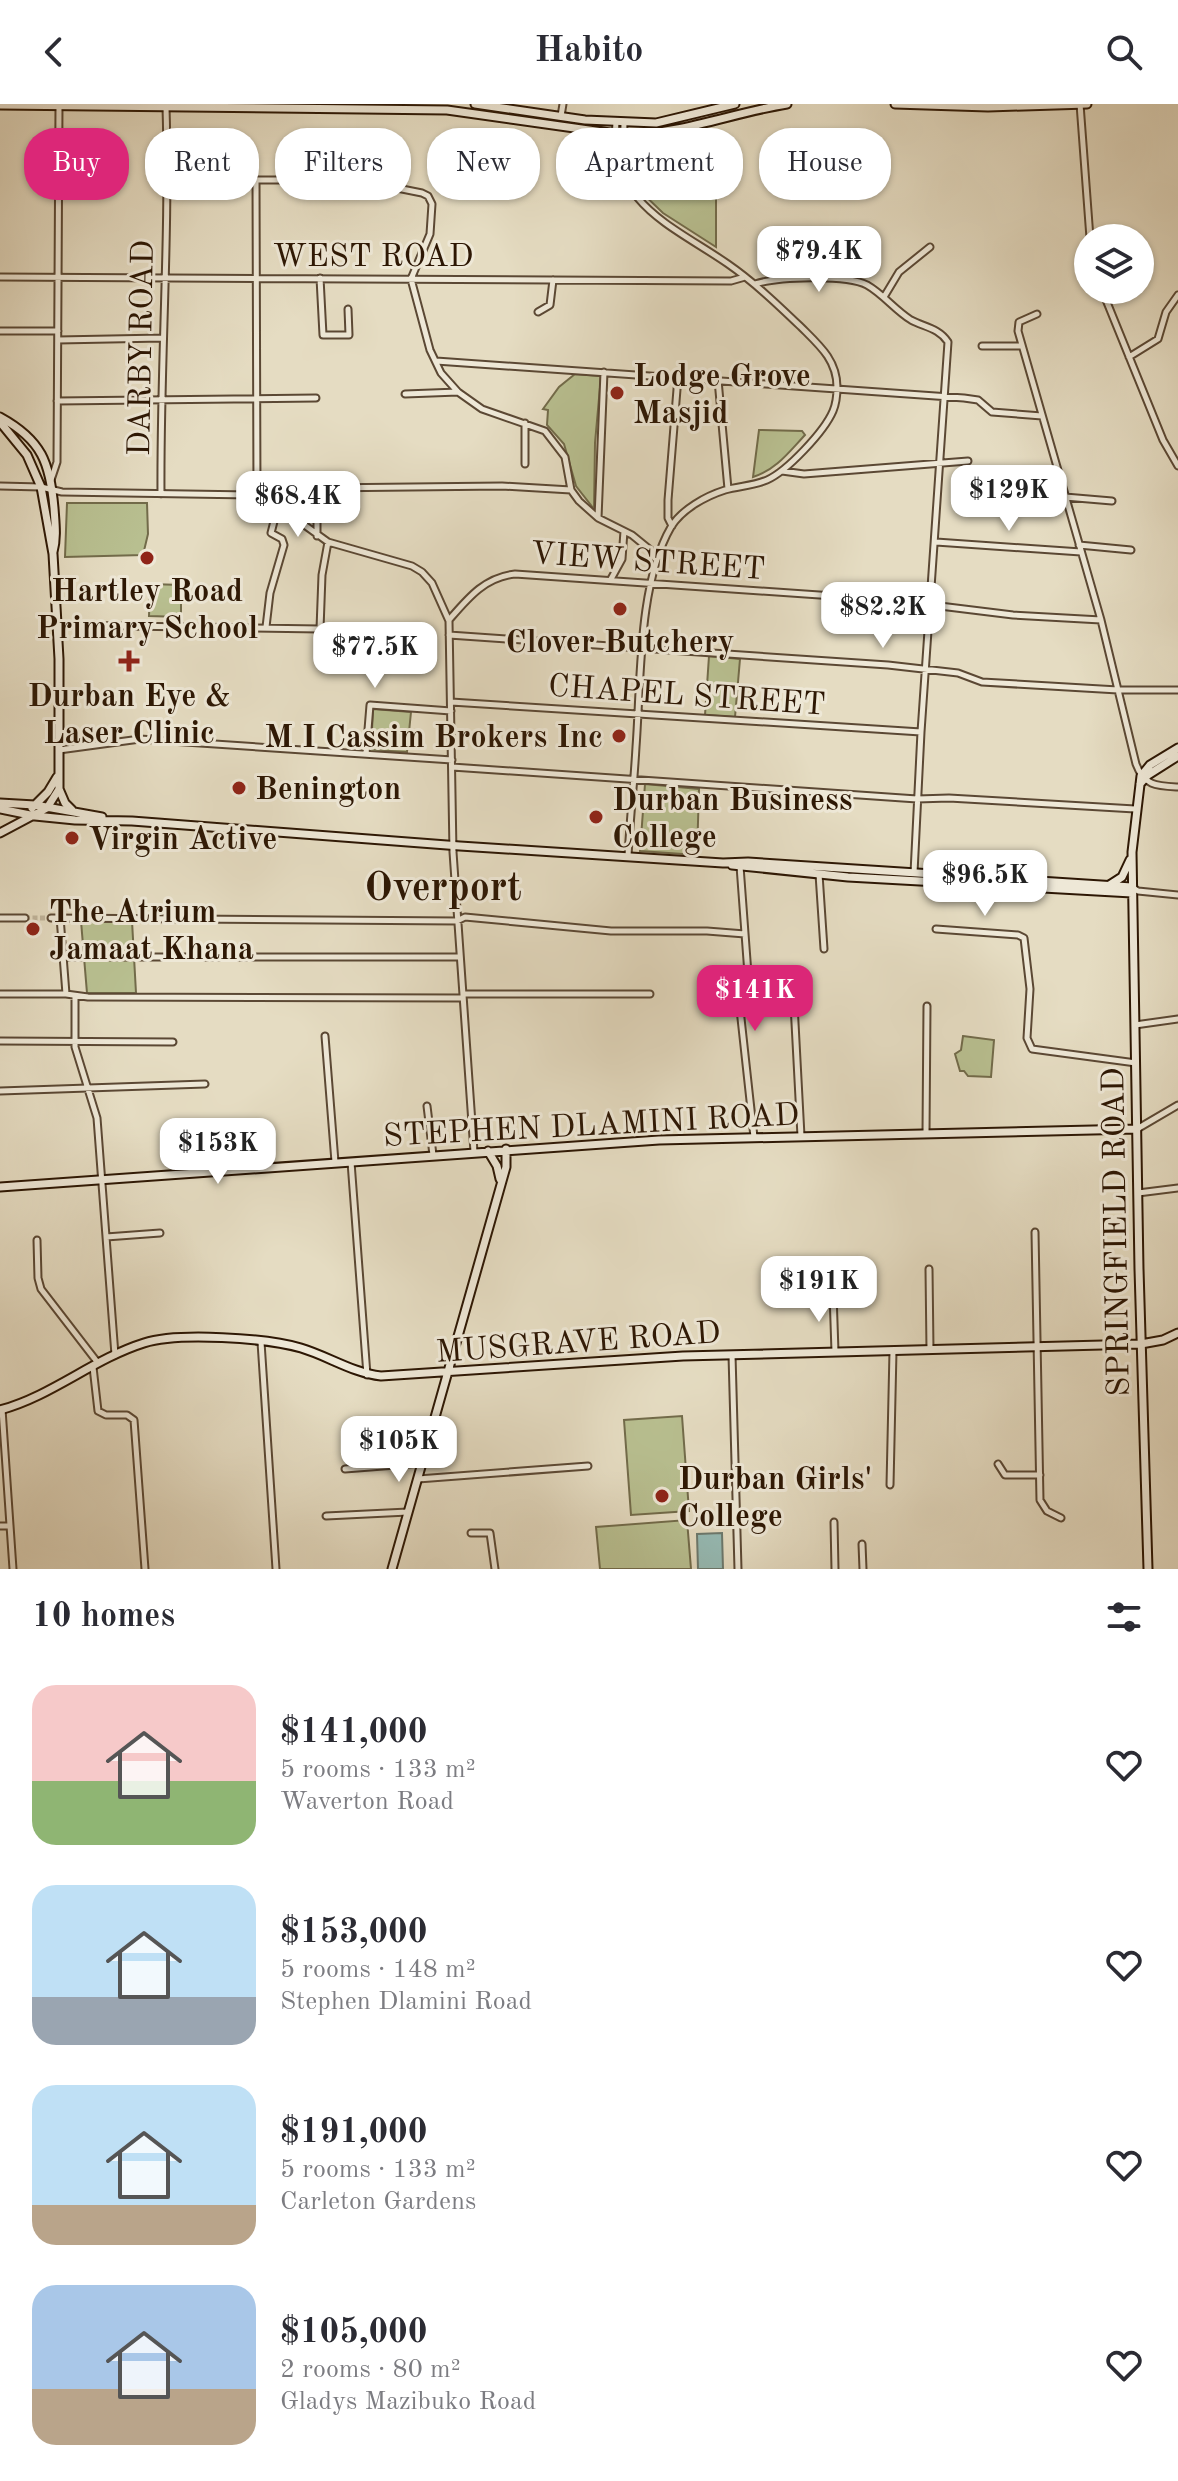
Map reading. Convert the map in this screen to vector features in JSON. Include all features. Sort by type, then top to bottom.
[{"type":"street","points":[[475,104],[620,123],[656,123],[735,104]]},
{"type":"street","points":[[561,116],[563,104]]},
{"type":"street","points":[[679,128],[787,104]]},
{"type":"street","points":[[895,104],[1083,104],[1089,224]]},
{"type":"street","points":[[0,105],[447,110],[566,128]]},
{"type":"street","points":[[51,480],[57,462],[59,106]]},
{"type":"street","name":"DARBY ROAD","points":[[166,107],[166,128]]},
{"type":"street","points":[[620,123],[620,128]]},
{"type":"street","points":[[259,180],[357,180],[428,196],[432,204],[430,234],[411,279],[435,361],[458,392],[492,415],[545,431],[565,457],[571,490],[579,501],[598,518],[639,539],[659,557]]},
{"type":"street","name":"DARBY ROAD","points":[[161,494],[167,200]]},
{"type":"street","points":[[256,200],[257,497]]},
{"type":"street","points":[[628,856],[650,584],[672,526],[699,502],[728,489],[757,484],[782,471],[827,421],[836,403],[837,389],[835,371],[827,353],[745,277],[638,200]]},
{"type":"street","points":[[884,297],[899,272],[930,247]]},
{"type":"street","name":"WEST ROAD","points":[[0,277],[731,281],[745,277]]},
{"type":"street","points":[[320,278],[323,335],[349,335],[348,309]]},
{"type":"street","points":[[538,312],[550,305],[553,280]]},
{"type":"street","points":[[754,285],[773,281],[853,281],[865,284],[907,317],[937,330],[948,346],[914,874]]},
{"type":"street","points":[[1129,357],[1158,339],[1166,312],[1178,295]]},
{"type":"street","points":[[1108,304],[1163,440],[1178,466]]},
{"type":"street","points":[[1037,314],[1018,325],[1022,346],[1101,620],[1141,780]]},
{"type":"street","points":[[0,331],[58,331]]},
{"type":"street","points":[[58,340],[162,338]]},
{"type":"street","points":[[982,346],[1022,346]]},
{"type":"street","points":[[435,361],[975,399],[995,413],[1042,416]]},
{"type":"street","points":[[598,518],[604,372]]},
{"type":"street","points":[[672,526],[668,518],[668,500],[678,377]]},
{"type":"street","points":[[718,380],[728,489]]},
{"type":"street","points":[[405,394],[458,392]]},
{"type":"street","points":[[57,401],[316,398]]},
{"type":"street","points":[[0,419],[18,428],[35,444],[47,465],[56,540],[53,554]]},
{"type":"street","points":[[0,419],[27,455],[41,487],[53,554],[58,625],[59,789],[65,803],[74,811]]},
{"type":"street","points":[[525,423],[525,464]]},
{"type":"street","points":[[782,471],[819,474],[968,461]]},
{"type":"street","points":[[972,479],[1062,483]]},
{"type":"street","points":[[0,486],[41,487],[62,492],[243,494],[257,497],[278,506],[328,542],[397,561],[422,572],[440,597],[449,621],[453,844],[474,1152]]},
{"type":"street","points":[[317,536],[317,490],[502,486],[571,490]]},
{"type":"street","points":[[1065,497],[1112,501]]},
{"type":"street","points":[[266,627],[270,593],[284,545],[282,539],[271,533],[278,506]]},
{"type":"street","points":[[610,580],[622,559],[624,531]]},
{"type":"street","points":[[58,625],[320,629],[322,575],[328,542]]},
{"type":"street","points":[[936,542],[1131,550]]},
{"type":"street","name":"VIEW STREET","points":[[449,621],[477,589],[506,575],[610,580],[1101,620]]},
{"type":"street","points":[[449,635],[926,669],[958,673],[982,682],[1118,690],[1178,690]]},
{"type":"street","name":"CHAPEL STREET","points":[[451,702],[921,732]]},
{"type":"street","points":[[366,754],[370,705],[451,711]]},
{"type":"street","points":[[59,750],[140,739],[366,754],[633,780],[917,799],[949,798],[1135,809]]},
{"type":"street","points":[[1141,780],[1150,765],[1178,748]]},
{"type":"street","points":[[1141,780],[1178,756]]},
{"type":"street","points":[[28,817],[58,775]]},
{"type":"street","points":[[1141,780],[1156,786],[1178,787]]},
{"type":"street","name":"SPRINGFIELD ROAD","points":[[1141,780],[1132,852],[1148,1569]]},
{"type":"street","points":[[0,833],[47,808],[59,789]]},
{"type":"street","points":[[0,806],[35,805],[120,820]]},
{"type":"street","points":[[0,806],[28,817],[120,820],[628,856],[819,874],[914,874],[1106,886],[1178,895]]},
{"type":"street","points":[[1106,886],[1122,877],[1132,852]]},
{"type":"street","points":[[740,865],[1134,890]]},
{"type":"street","points":[[740,865],[748,974],[738,991],[754,1137]]},
{"type":"street","points":[[819,874],[824,949]]},
{"type":"street","points":[[60,917],[66,994]]},
{"type":"street","points":[[51,918],[457,921],[469,917],[611,931],[745,934]]},
{"type":"street","points":[[0,918],[25,918]]},
{"type":"street","points":[[936,929],[1024,938],[1030,989],[1027,1038],[1031,1048],[1136,1063]]},
{"type":"street","points":[[63,957],[459,957]]},
{"type":"street","points":[[0,994],[66,994],[75,997],[650,994]]},
{"type":"street","points":[[75,997],[75,1041],[97,1118],[115,1356]]},
{"type":"street","points":[[794,1004],[801,1136]]},
{"type":"street","points":[[926,1133],[927,1006]]},
{"type":"street","points":[[1135,1025],[1178,1019]]},
{"type":"street","points":[[325,1036],[335,1162]]},
{"type":"street","points":[[0,1041],[173,1042]]},
{"type":"street","points":[[0,1091],[205,1084]]},
{"type":"street","name":"STEPHEN DLAMINI ROAD","points":[[0,1187],[506,1149],[754,1137],[1137,1129],[1178,1105]]},
{"type":"street","points":[[427,1106],[433,1155]]},
{"type":"street","points":[[392,1569],[507,1163],[506,1149]]},
{"type":"street","points":[[488,1151],[501,1181]]},
{"type":"street","points":[[351,1161],[367,1375]]},
{"type":"street","points":[[1138,1193],[1178,1188]]},
{"type":"street","points":[[1035,1232],[1041,1505],[1061,1518]]},
{"type":"street","points":[[106,1237],[160,1233]]},
{"type":"street","points":[[37,1240],[41,1289],[96,1366],[98,1411],[106,1415],[127,1415],[134,1420],[145,1569]]},
{"type":"street","points":[[929,1269],[930,1350]]},
{"type":"street","points":[[811,1294],[854,1292]]},
{"type":"street","points":[[833,1293],[835,1353]]},
{"type":"street","points":[[1141,1323],[1148,1335],[1159,1341]]},
{"type":"street","name":"MUSGRAVE ROAD","points":[[1,1409],[32,1399],[146,1342],[193,1336],[301,1348],[367,1375],[447,1373],[639,1358],[1141,1344],[1178,1333]]},
{"type":"street","points":[[261,1342],[276,1569]]},
{"type":"street","points":[[890,1485],[893,1351]]},
{"type":"street","points":[[732,1355],[738,1569]]},
{"type":"street","points":[[1,1409],[13,1569]]},
{"type":"street","points":[[345,1469],[421,1463]]},
{"type":"street","points":[[998,1464],[1005,1475],[1040,1475]]},
{"type":"street","points":[[417,1479],[588,1466]]},
{"type":"street","points":[[326,1516],[408,1512]]},
{"type":"street","points":[[834,1522],[835,1569]]},
{"type":"street","points":[[0,1526],[9,1526]]},
{"type":"street","points":[[471,1533],[490,1533],[495,1569]]},
{"type":"street","points":[[862,1544],[863,1569]]},
{"type":"green space","points":[[650,200],[716,200],[716,247],[663,213]]},
{"type":"green space","points":[[575,374],[601,376],[595,443],[594,509],[576,486],[564,444],[547,425],[548,410],[543,409],[559,387]]},
{"type":"green space","points":[[759,430],[802,431],[805,435],[775,465],[753,477]]},
{"type":"green space","points":[[67,503],[147,503],[148,534],[143,555],[65,557]]},
{"type":"green space","points":[[150,584],[181,585],[181,617],[149,616]]},
{"type":"green space","points":[[709,656],[740,659],[735,717],[705,715]]},
{"type":"green space","points":[[373,709],[411,712],[407,752],[371,750]]},
{"type":"green space","points":[[645,784],[699,789],[697,855],[640,851]]},
{"type":"green space","points":[[81,921],[132,921],[136,993],[87,993]]},
{"type":"green space","points":[[963,1036],[994,1040],[991,1077],[968,1076],[960,1071],[955,1054],[961,1050]]},
{"type":"green space","points":[[682,1416],[689,1511],[631,1515],[624,1420]]},
{"type":"green space","points":[[687,1520],[691,1569],[600,1569],[596,1527]]},
{"type":"water","points":[[722,1533],[723,1569],[698,1569],[697,1534]]},
{"type":"tunnel","points":[[25,918],[51,918]]},
{"type":"place","name":"Lodge Grove Masjid","points":[[617,393]]},
{"type":"place","name":"Hartley Road Primary School","points":[[147,558]]},
{"type":"place","name":"Clover Butchery","points":[[620,609]]},
{"type":"place","name":"Durban Eye & Laser Clinic","points":[[129,661]]},
{"type":"place","name":"M I Cassim Brokers Inc","points":[[619,736]]},
{"type":"place","name":"Benington","points":[[239,788]]},
{"type":"place","name":"Durban Business College","points":[[596,817]]},
{"type":"place","name":"Virgin Active","points":[[72,838]]},
{"type":"place","name":"The Atrium Jamaat Khana","points":[[33,929]]},
{"type":"place","name":"Durban Girls' College","points":[[662,1496]]},
{"type":"district","name":"Overport","points":[[443,886]]}]
